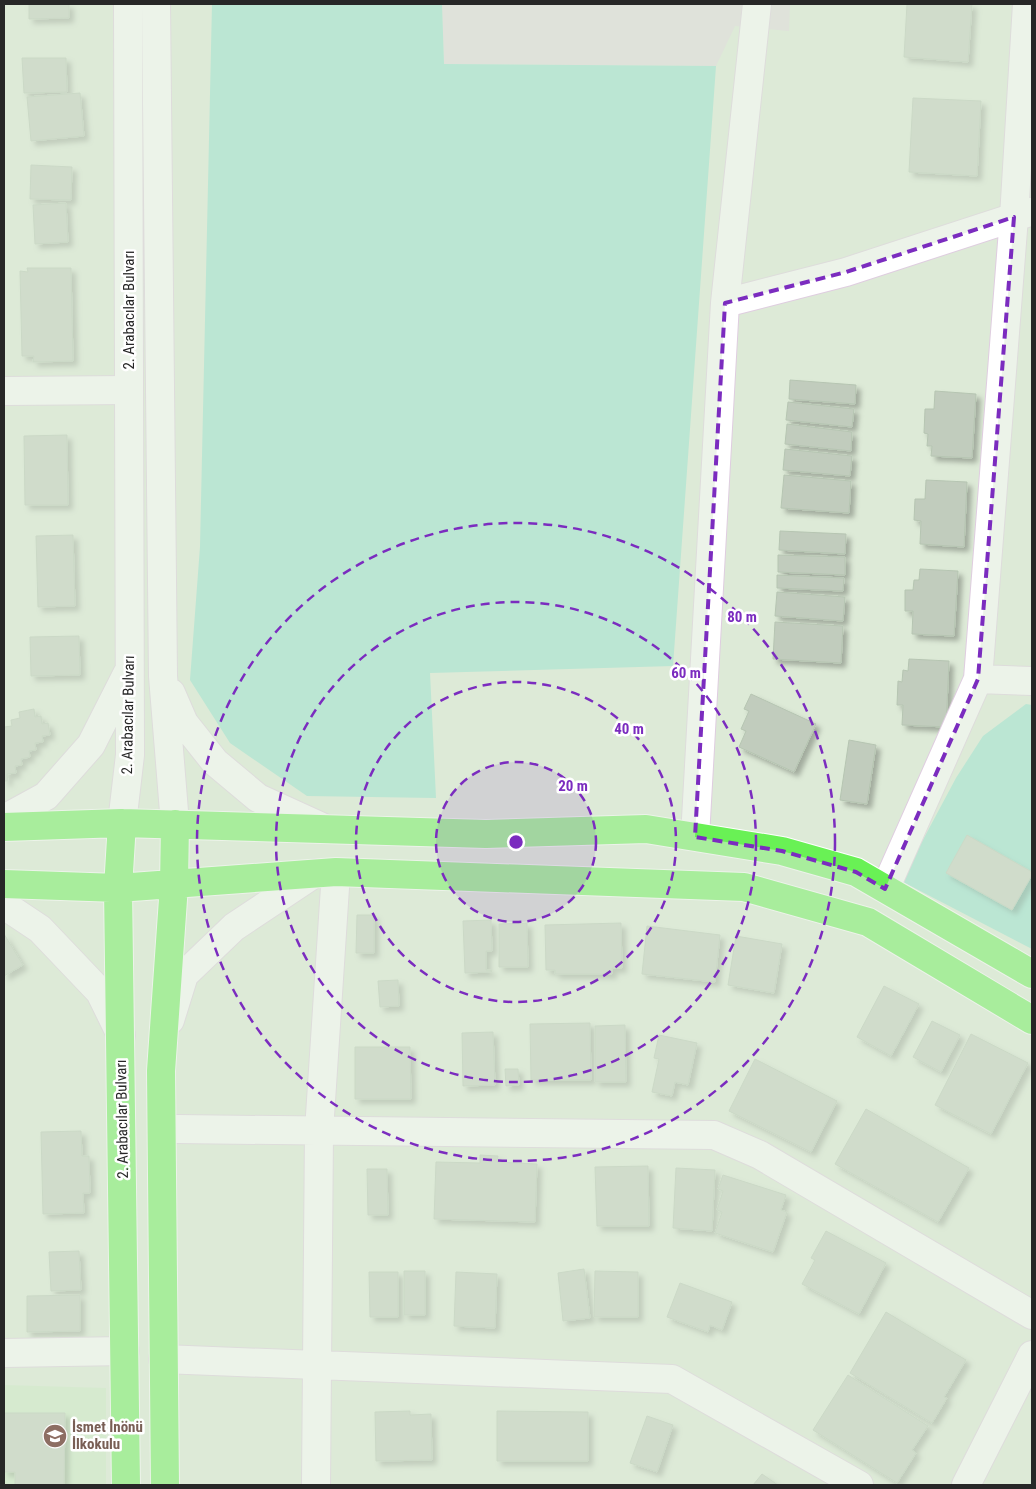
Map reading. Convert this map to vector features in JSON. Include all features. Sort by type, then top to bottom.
[{"type":"main road","points":[[4,827],[122,823],[486,834],[646,829],[782,851],[856,872],[1032,974]]},
{"type":"main road","name":"2. Arabacılar Bulvarı","points":[[122,823],[118,888],[126,1485]]},
{"type":"main road","points":[[165,1485],[161,1071],[174,885],[175,824]]},
{"type":"main road","points":[[4,884],[118,888],[326,873],[744,887],[868,922],[1032,1020]]},
{"type":"street","name":"2. Arabacılar Bulvarı","points":[[122,823],[130,755],[128,4]]},
{"type":"street","name":"2. Arabacılar Bulvarı","points":[[156,4],[163,676],[175,824]]},
{"type":"street","points":[[695,837],[725,303],[757,4]]},
{"type":"street","points":[[885,889],[978,679],[1023,214],[1027,4]]},
{"type":"street","points":[[725,303],[846,272],[1023,214]]},
{"type":"street","points":[[4,391],[129,390]]},
{"type":"street","points":[[4,819],[46,796],[91,745],[130,668]]},
{"type":"street","points":[[163,676],[184,723],[215,762],[258,798],[326,829]]},
{"type":"street","points":[[978,679],[1032,681]]},
{"type":"street","points":[[163,1040],[184,975],[234,927],[326,873]]},
{"type":"street","points":[[316,1485],[319,1130],[326,873]]},
{"type":"street","points":[[4,906],[40,929],[100,992],[121,1035]]},
{"type":"street","points":[[176,1129],[714,1135],[760,1155],[1032,1315]]},
{"type":"street","points":[[4,1352],[125,1351]]},
{"type":"street","points":[[966,1485],[1032,1355]]},
{"type":"street","points":[[164,1359],[672,1379],[859,1485]]},
{"type":"highlighted area","points":[[1014,217],[978,679],[885,889],[856,872],[782,851],[695,837],[725,303],[846,272]]},
{"type":"shaded area","points":[[212,4],[442,4],[444,64],[716,66],[673,666],[430,673],[436,798],[307,796],[230,743],[190,680],[200,547]]},
{"type":"shaded area","points":[[442,4],[790,4],[789,31],[735,26],[716,66],[444,64]]},
{"type":"shaded area","points":[[1026,704],[1032,705],[1032,949],[901,881],[956,778],[983,736]]},
{"type":"shaded area","name":"İsmet İnönü İlkokulu","points":[[4,1385],[106,1388],[106,1485],[4,1485]]},
{"type":"building","points":[[29,4],[69,4],[69,18],[29,19]]},
{"type":"building","points":[[907,4],[972,4],[968,62],[904,57]]},
{"type":"building","points":[[22,58],[66,58],[67,92],[24,93]]},
{"type":"building","points":[[80,93],[84,136],[31,141],[27,97]]},
{"type":"building","points":[[913,98],[981,101],[977,176],[909,172]]},
{"type":"building","points":[[31,165],[72,167],[71,200],[30,199]]},
{"type":"building","points":[[66,203],[68,242],[35,244],[33,205]]},
{"type":"building","points":[[27,268],[71,268],[73,361],[33,362],[34,356],[22,356],[20,271],[28,272]]},
{"type":"building","points":[[790,380],[856,385],[855,404],[789,399]]},
{"type":"building","points":[[935,391],[976,394],[972,458],[931,456],[932,446],[927,446],[928,434],[924,433],[925,409],[934,409]]},
{"type":"building","points":[[788,402],[854,409],[852,427],[786,420]]},
{"type":"building","points":[[787,424],[852,432],[851,451],[785,444]]},
{"type":"building","points":[[67,435],[68,505],[25,505],[24,436]]},
{"type":"building","points":[[785,449],[852,456],[850,476],[783,470]]},
{"type":"building","points":[[784,475],[851,481],[849,513],[781,508]]},
{"type":"building","points":[[926,480],[967,482],[964,547],[920,544],[921,521],[914,520],[915,499],[925,499]]},
{"type":"building","points":[[780,531],[846,534],[845,554],[779,550]]},
{"type":"building","points":[[73,535],[75,606],[38,607],[36,536]]},
{"type":"building","points":[[778,555],[845,557],[845,575],[778,572]]},
{"type":"building","points":[[920,569],[958,571],[954,636],[912,634],[913,611],[905,611],[905,590],[913,590],[914,580],[919,580]]},
{"type":"building","points":[[777,575],[844,578],[843,591],[777,588]]},
{"type":"building","points":[[777,592],[845,597],[843,621],[775,616]]},
{"type":"building","points":[[775,622],[843,626],[841,663],[773,659]]},
{"type":"building","points":[[79,636],[80,675],[31,676],[30,637]]},
{"type":"building","points":[[909,659],[949,661],[946,727],[902,725],[903,705],[897,705],[898,681],[902,682],[903,670],[908,671]]},
{"type":"building","points":[[751,694],[816,724],[794,772],[739,747],[746,731],[741,729],[749,711],[744,709]]},
{"type":"building","points":[[34,709],[35,717],[41,716],[42,724],[48,723],[50,735],[42,736],[43,742],[35,743],[36,750],[29,751],[30,757],[21,759],[22,765],[15,766],[16,773],[7,774],[8,781],[4,781],[4,727],[12,726],[11,720],[20,718],[19,712]]},
{"type":"building","points":[[849,740],[876,745],[867,804],[840,800]]},
{"type":"building","points":[[967,835],[1032,872],[1012,910],[946,873]]},
{"type":"building","points":[[357,915],[374,915],[374,953],[356,953]]},
{"type":"building","points":[[491,920],[492,951],[486,951],[486,970],[491,970],[492,972],[465,973],[463,921]]},
{"type":"building","points":[[527,923],[528,967],[499,967],[499,924]]},
{"type":"building","points":[[621,923],[622,968],[612,968],[612,974],[555,974],[555,970],[546,970],[545,925]]},
{"type":"building","points":[[647,926],[720,935],[715,982],[642,974]]},
{"type":"building","points":[[4,934],[23,965],[4,976]]},
{"type":"building","points":[[736,936],[782,944],[774,993],[728,985]]},
{"type":"building","points":[[398,980],[399,1006],[380,1007],[378,981]]},
{"type":"building","points":[[884,986],[919,1004],[891,1056],[857,1037]]},
{"type":"building","points":[[932,1021],[960,1035],[941,1072],[913,1057]]},
{"type":"building","points":[[590,1023],[591,1080],[531,1080],[530,1024]]},
{"type":"building","points":[[625,1025],[626,1082],[595,1082],[595,1026]]},
{"type":"building","points":[[493,1032],[495,1085],[463,1086],[462,1033]]},
{"type":"building","points":[[971,1034],[1028,1063],[991,1134],[935,1105]]},
{"type":"building","points":[[659,1035],[697,1043],[688,1085],[675,1082],[672,1096],[652,1092],[659,1059],[654,1058]]},
{"type":"building","points":[[355,1047],[410,1047],[411,1099],[355,1099]]},
{"type":"building","points":[[755,1059],[837,1101],[811,1152],[729,1111]]},
{"type":"building","points":[[505,1069],[518,1069],[519,1085],[506,1086]]},
{"type":"building","points":[[866,1109],[969,1168],[938,1222],[835,1164]]},
{"type":"building","points":[[81,1131],[82,1156],[89,1156],[90,1193],[83,1193],[84,1213],[43,1214],[41,1132]]},
{"type":"building","points":[[480,1155],[498,1156],[497,1162],[537,1164],[535,1222],[434,1219],[436,1162],[480,1163]]},
{"type":"building","points":[[648,1166],[649,1226],[597,1226],[595,1167]]},
{"type":"building","points":[[676,1168],[715,1170],[712,1231],[673,1228]]},
{"type":"building","points":[[367,1169],[387,1169],[388,1215],[368,1215]]},
{"type":"building","points":[[723,1175],[786,1195],[781,1210],[787,1212],[773,1252],[715,1233],[722,1212],[717,1210],[723,1191],[718,1189]]},
{"type":"building","points":[[826,1231],[886,1263],[859,1314],[802,1284],[815,1260],[811,1258]]},
{"type":"building","points":[[79,1251],[81,1290],[51,1291],[49,1252]]},
{"type":"building","points":[[584,1269],[590,1318],[563,1321],[558,1273]]},
{"type":"building","points":[[404,1271],[425,1271],[425,1315],[404,1315]]},
{"type":"building","points":[[595,1271],[638,1272],[638,1317],[594,1317]]},
{"type":"building","points":[[369,1272],[398,1272],[398,1317],[370,1317]]},
{"type":"building","points":[[456,1272],[497,1274],[495,1328],[454,1326]]},
{"type":"building","points":[[680,1283],[732,1302],[722,1330],[710,1325],[708,1332],[667,1317]]},
{"type":"building","points":[[80,1295],[80,1331],[27,1332],[27,1296]]},
{"type":"building","points":[[886,1312],[966,1360],[944,1397],[947,1398],[932,1423],[850,1373]]},
{"type":"building","points":[[848,1375],[928,1426],[912,1450],[916,1453],[897,1483],[813,1430]]},
{"type":"building","points":[[410,1411],[410,1415],[431,1414],[432,1460],[376,1461],[375,1412]]},
{"type":"building","points":[[497,1411],[588,1412],[588,1461],[497,1461]]},
{"type":"building","points":[[4,1413],[65,1413],[64,1485],[15,1485],[15,1472],[4,1472]]},
{"type":"building","points":[[647,1416],[673,1425],[657,1472],[630,1463]]},
{"type":"building","points":[[762,1474],[778,1485],[753,1485]]},
{"type":"place","name":"İsmet İnönü İlkokulu","points":[[55,1436]]}]
